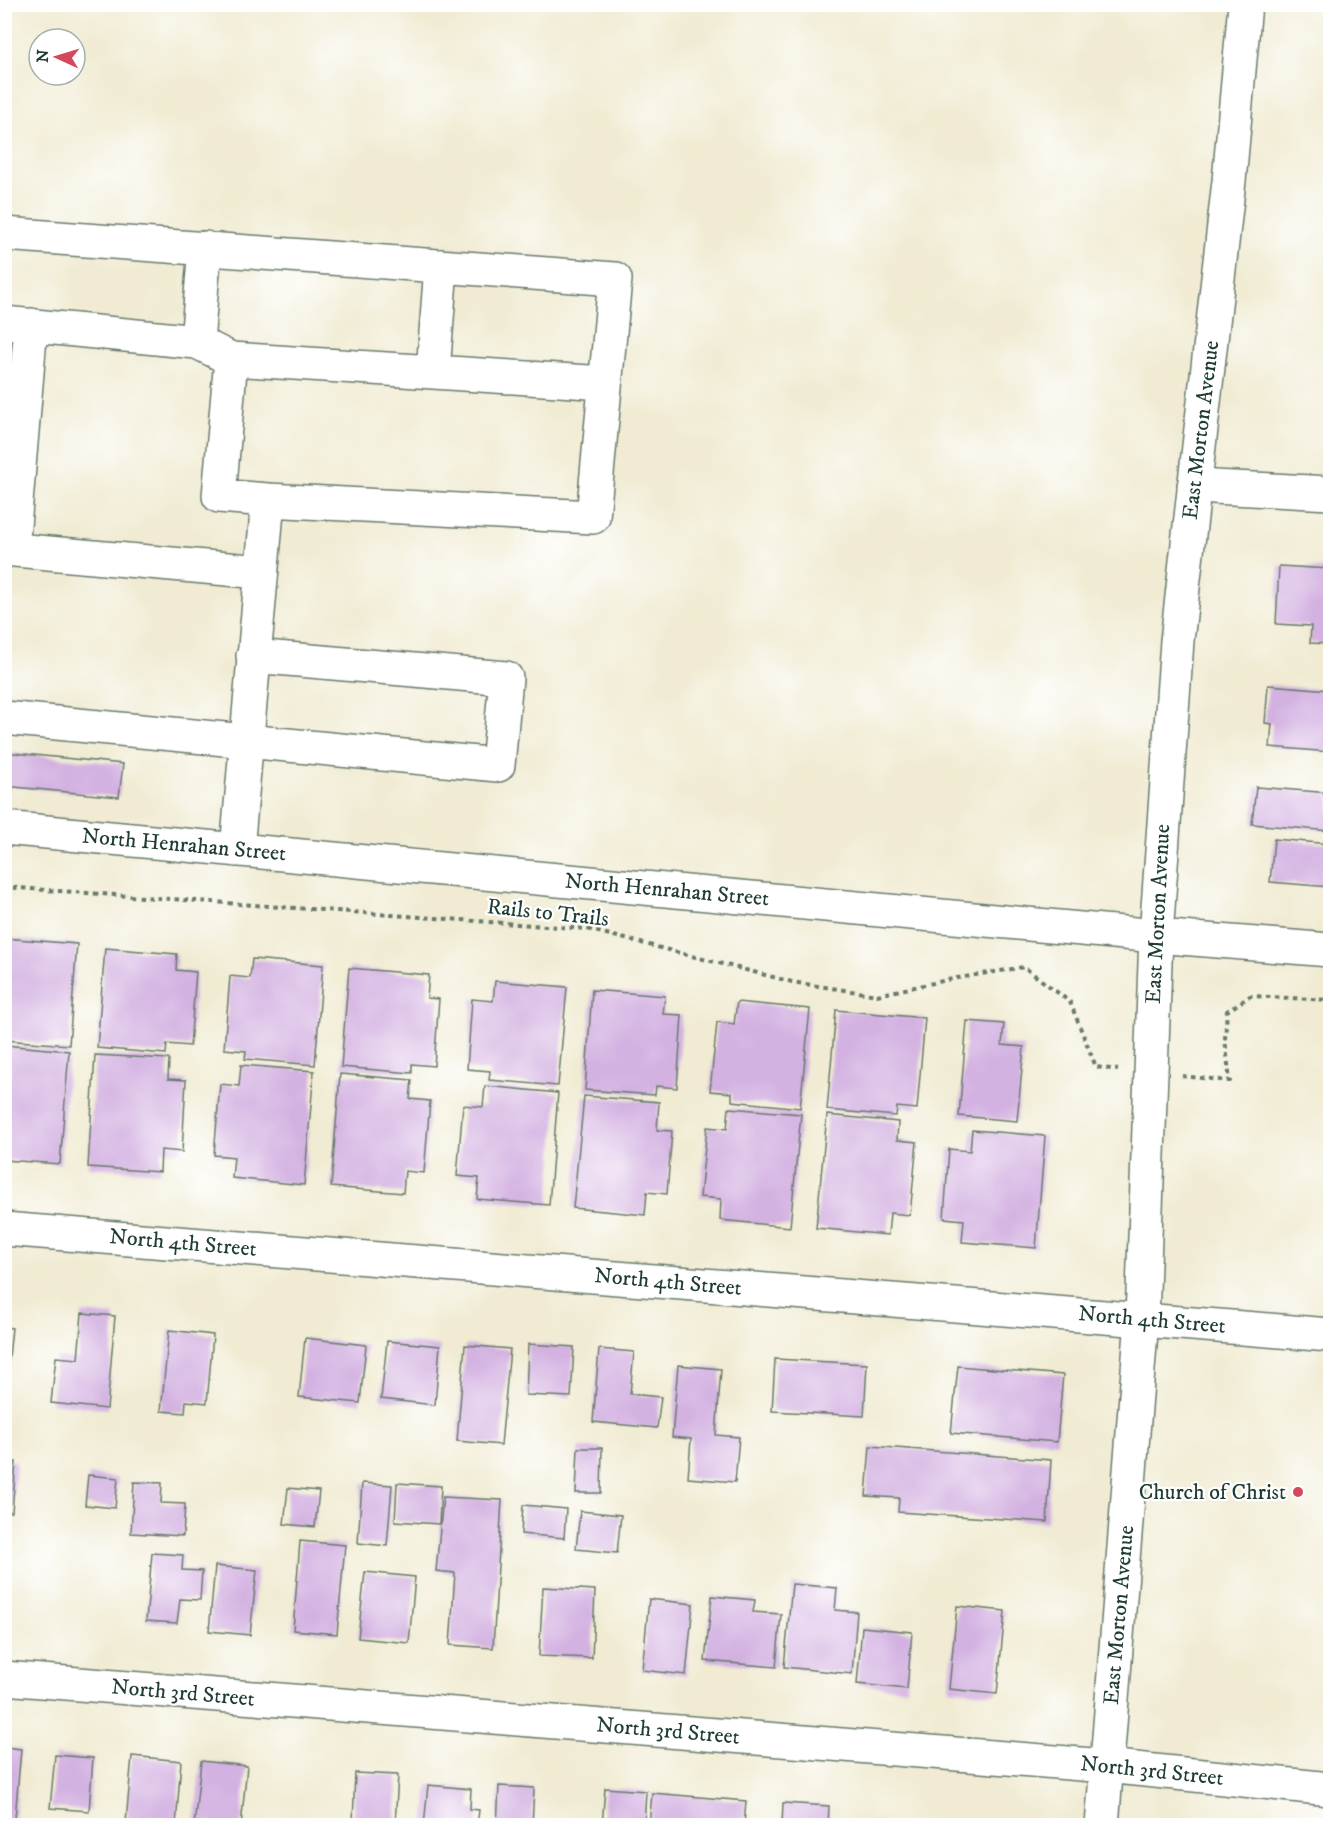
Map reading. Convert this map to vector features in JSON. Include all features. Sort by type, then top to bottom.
[{"type":"street","name":"East Morton Avenue","points":[[1102,1826],[1142,1319],[1156,936],[1177,641],[1229,182],[1245,4]]},
{"type":"street","points":[[4,234],[615,279],[593,517],[219,496],[231,359]]},
{"type":"street","points":[[197,342],[205,248]]},
{"type":"street","points":[[433,372],[441,266]]},
{"type":"street","points":[[261,572],[8,549],[18,324],[197,342],[231,359],[605,383]]},
{"type":"street","points":[[1194,486],[1330,493]]},
{"type":"street","points":[[237,850],[268,500]]},
{"type":"street","points":[[4,718],[498,765],[506,678],[253,656]]},
{"type":"street","name":"North Henrahan Street","points":[[4,828],[1156,936],[1330,950]]},
{"type":"street","name":"North 4th Street","points":[[4,1229],[1330,1335]]},
{"type":"street","name":"North 3rd Street","points":[[4,1678],[1106,1766],[1330,1789]]},
{"type":"path","name":"Rails to Trails","points":[[4,887],[588,929],[792,982],[877,995],[952,979],[1024,968],[1070,1002],[1096,1067]]},
{"type":"path","points":[[1196,1077],[1230,1081],[1225,1039],[1227,1011],[1250,996],[1330,1000]]},
{"type":"building","points":[[1279,566],[1330,569],[1330,644],[1310,643],[1311,626],[1276,624]]},
{"type":"building","points":[[1268,685],[1330,690],[1330,752],[1270,747],[1272,724],[1265,723]]},
{"type":"building","points":[[4,752],[123,764],[119,797],[4,786]]},
{"type":"building","points":[[1256,787],[1330,793],[1330,831],[1252,824]]},
{"type":"building","points":[[1274,839],[1330,844],[1330,887],[1270,882]]},
{"type":"building","points":[[4,938],[77,944],[69,1045],[4,1040]]},
{"type":"building","points":[[105,948],[177,954],[176,970],[196,972],[190,1046],[167,1044],[166,1054],[97,1048]]},
{"type":"building","points":[[252,959],[323,965],[315,1065],[245,1059],[246,1051],[224,1049],[230,976],[250,978]]},
{"type":"building","points":[[349,968],[429,975],[427,998],[439,999],[434,1066],[412,1064],[412,1073],[341,1067]]},
{"type":"building","points":[[495,981],[567,987],[558,1086],[489,1080],[490,1071],[467,1069],[472,999],[493,1001]]},
{"type":"building","points":[[592,990],[665,996],[663,1014],[682,1015],[677,1088],[656,1086],[655,1095],[585,1090]]},
{"type":"building","points":[[737,1002],[810,1009],[800,1108],[732,1101],[732,1093],[710,1091],[717,1022],[734,1024]]},
{"type":"building","points":[[836,1010],[925,1018],[917,1109],[897,1107],[896,1116],[827,1110]]},
{"type":"building","points":[[967,1021],[1004,1024],[1002,1045],[1024,1047],[1017,1121],[959,1116]]},
{"type":"building","points":[[4,1045],[69,1051],[60,1164],[4,1160]]},
{"type":"building","points":[[95,1055],[169,1059],[168,1079],[186,1080],[182,1152],[161,1150],[160,1172],[88,1167]]},
{"type":"building","points":[[241,1065],[314,1071],[304,1185],[232,1178],[234,1157],[214,1155],[220,1084],[239,1086]]},
{"type":"building","points":[[340,1074],[412,1080],[410,1099],[430,1101],[424,1173],[405,1171],[403,1193],[331,1187]]},
{"type":"building","points":[[485,1086],[558,1093],[549,1205],[477,1199],[479,1178],[457,1176],[463,1105],[483,1107]]},
{"type":"building","points":[[584,1096],[659,1102],[657,1130],[672,1131],[667,1194],[647,1192],[645,1215],[573,1208]]},
{"type":"building","points":[[729,1108],[801,1114],[790,1227],[720,1220],[721,1199],[700,1197],[707,1127],[727,1129]]},
{"type":"building","points":[[827,1115],[898,1122],[897,1140],[917,1142],[910,1215],[890,1213],[888,1235],[816,1228]]},
{"type":"building","points":[[972,1130],[1045,1136],[1036,1248],[962,1242],[964,1220],[944,1218],[949,1149],[970,1151]]},
{"type":"building","points":[[82,1313],[115,1316],[107,1409],[51,1403],[56,1357],[78,1359]]},
{"type":"building","points":[[4,1327],[12,1328],[6,1387],[4,1387]]},
{"type":"building","points":[[169,1330],[213,1335],[207,1403],[186,1401],[185,1413],[161,1411]]},
{"type":"building","points":[[305,1338],[366,1345],[360,1403],[299,1397]]},
{"type":"building","points":[[387,1341],[440,1346],[435,1405],[381,1399]]},
{"type":"building","points":[[528,1344],[574,1347],[571,1397],[526,1395]]},
{"type":"building","points":[[465,1345],[510,1349],[501,1445],[457,1441]]},
{"type":"building","points":[[599,1349],[634,1352],[630,1394],[661,1397],[657,1428],[593,1422]]},
{"type":"building","points":[[775,1359],[867,1364],[864,1416],[772,1411]]},
{"type":"building","points":[[678,1365],[721,1369],[716,1435],[739,1437],[735,1482],[688,1478],[691,1439],[672,1437]]},
{"type":"building","points":[[958,1366],[1063,1375],[1057,1442],[951,1433]]},
{"type":"building","points":[[870,1446],[1051,1460],[1047,1522],[898,1512],[899,1498],[866,1496]]},
{"type":"building","points":[[578,1448],[602,1448],[601,1493],[576,1493]]},
{"type":"building","points":[[4,1461],[16,1462],[12,1512],[4,1512]]},
{"type":"building","points":[[88,1475],[118,1478],[115,1508],[85,1505]]},
{"type":"building","points":[[134,1482],[162,1483],[161,1503],[185,1504],[183,1536],[131,1533]]},
{"type":"building","points":[[362,1483],[392,1485],[387,1546],[358,1543]]},
{"type":"building","points":[[397,1483],[441,1486],[439,1524],[395,1521]]},
{"type":"building","points":[[288,1488],[319,1491],[315,1527],[284,1524]]},
{"type":"building","points":[[443,1497],[502,1500],[493,1648],[450,1645],[455,1573],[436,1571]]},
{"type":"building","points":[[523,1505],[566,1509],[564,1538],[521,1534]]},
{"type":"building","points":[[580,1511],[621,1515],[617,1553],[576,1549]]},
{"type":"building","points":[[300,1541],[345,1545],[337,1634],[293,1630]]},
{"type":"building","points":[[152,1553],[183,1555],[182,1570],[202,1571],[200,1600],[180,1599],[177,1623],[146,1621]]},
{"type":"building","points":[[215,1566],[257,1570],[250,1635],[209,1631]]},
{"type":"building","points":[[365,1572],[415,1577],[409,1643],[358,1638]]},
{"type":"building","points":[[792,1584],[837,1588],[835,1610],[857,1612],[852,1674],[784,1667]]},
{"type":"building","points":[[543,1587],[595,1590],[592,1658],[539,1656]]},
{"type":"building","points":[[712,1596],[755,1600],[753,1612],[781,1614],[776,1667],[705,1661]]},
{"type":"building","points":[[649,1599],[693,1604],[686,1675],[642,1670]]},
{"type":"building","points":[[957,1606],[1005,1611],[997,1694],[949,1689]]},
{"type":"building","points":[[862,1627],[912,1632],[907,1689],[857,1684]]},
{"type":"building","points":[[4,1747],[21,1749],[15,1819],[4,1818]]},
{"type":"building","points":[[55,1755],[93,1758],[89,1811],[50,1808]]},
{"type":"building","points":[[132,1756],[181,1761],[176,1826],[126,1822]]},
{"type":"building","points":[[201,1761],[247,1766],[241,1826],[194,1826]]},
{"type":"building","points":[[355,1773],[398,1775],[395,1826],[321,1826],[321,1821],[353,1822]]},
{"type":"building","points":[[428,1785],[471,1789],[470,1809],[479,1810],[477,1826],[424,1826]]},
{"type":"building","points":[[499,1786],[534,1788],[532,1826],[497,1826]]},
{"type":"building","points":[[605,1788],[646,1791],[644,1826],[602,1826]]},
{"type":"building","points":[[652,1793],[746,1801],[744,1826],[649,1826]]},
{"type":"building","points":[[783,1803],[829,1806],[828,1826],[782,1826]]},
{"type":"building","points":[[846,1822],[883,1824],[883,1826],[845,1826]]},
{"type":"place","name":"Church of Christ","points":[[1298,1492]]}]
